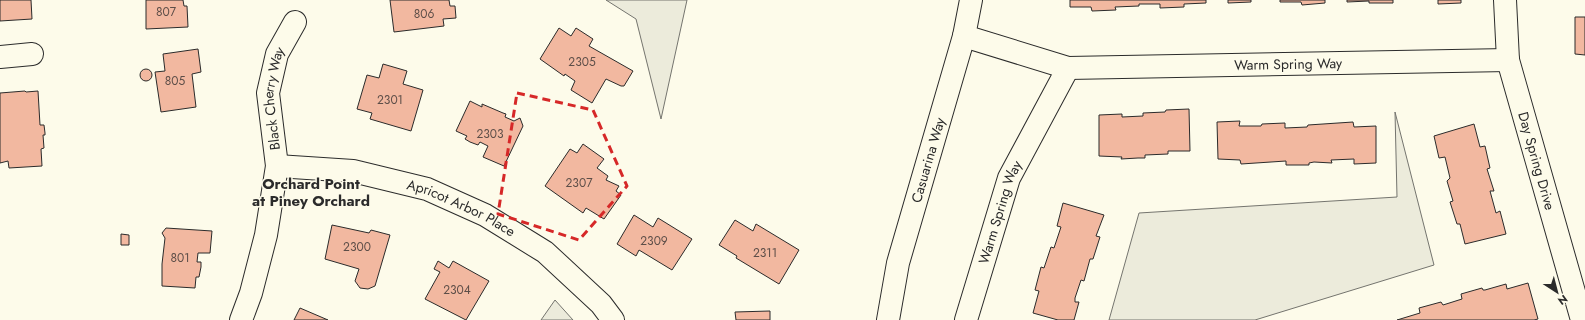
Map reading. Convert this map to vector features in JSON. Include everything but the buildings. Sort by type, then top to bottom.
[{"type":"street","name":"Casuarina Way","points":[[888,320],[898,263],[964,36],[971,0]]},
{"type":"street","name":"Day Spring Drive","points":[[1505,0],[1508,60],[1582,320]]},
{"type":"street","name":"Black Cherry Way","points":[[241,320],[251,293],[266,235],[277,166],[268,93],[277,54],[295,22]]},
{"type":"street","name":"Warm Spring Way","points":[[964,36],[1068,68],[1508,60]]},
{"type":"street","points":[[0,57],[32,54]]},
{"type":"street","name":"Warm Spring Way","points":[[966,320],[1009,178],[1068,68]]},
{"type":"street","name":"Apricot Arbor Place","points":[[277,166],[353,171],[428,189],[485,215],[545,252],[601,304],[613,320]]},
{"type":"highlighted area","points":[[517,93],[593,110],[627,186],[579,240],[498,214]]},
{"type":"shaded area","points":[[606,0],[687,0],[661,119],[636,19]]},
{"type":"shaded area","points":[[1395,112],[1434,265],[1255,320],[1109,320],[1139,213],[1397,197]]},
{"type":"shaded area","points":[[555,300],[573,320],[541,320]]},
{"type":"district","name":"Orchard Point at Piney Orchard","points":[[311,192]]}]
